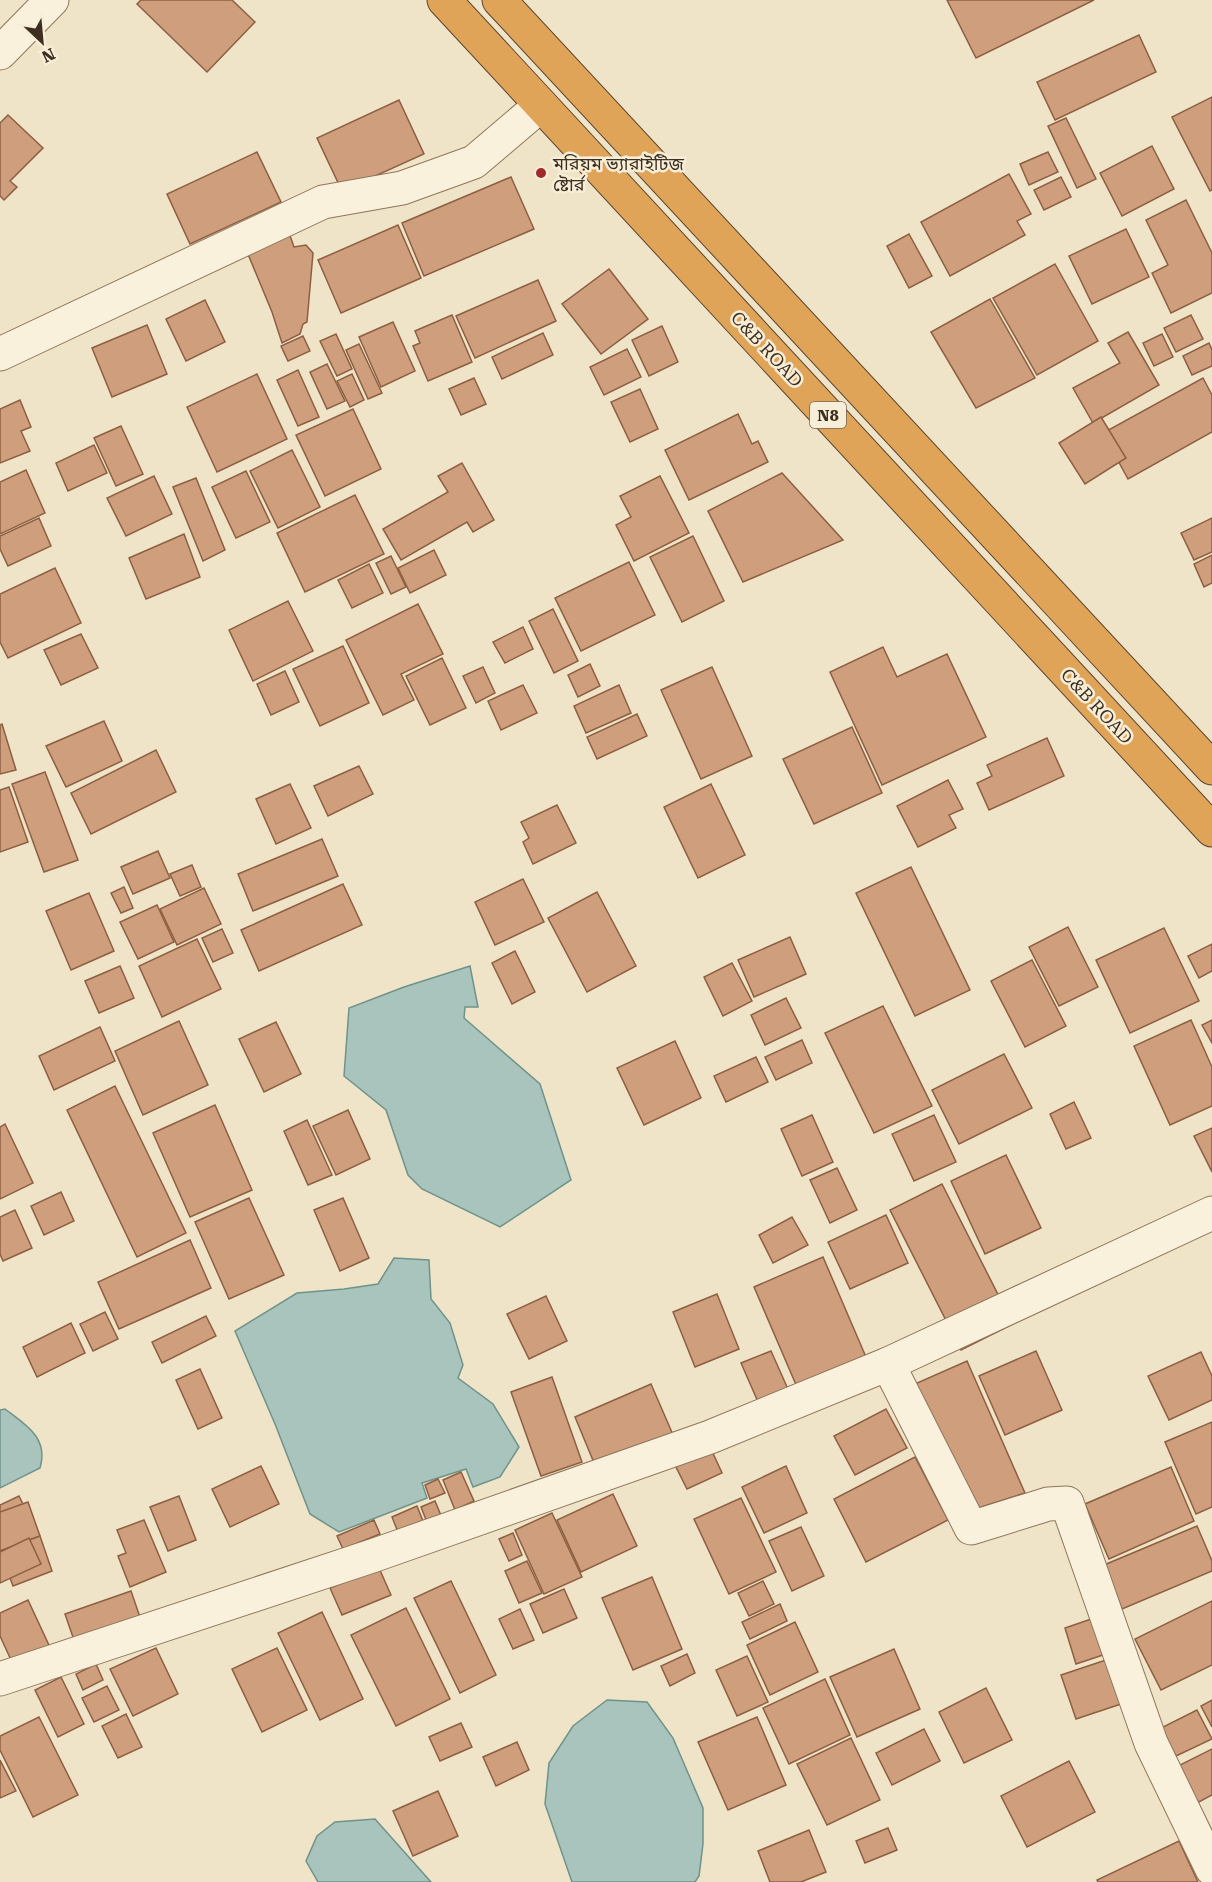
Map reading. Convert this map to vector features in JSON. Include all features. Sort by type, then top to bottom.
[{"type":"highway","name":"C&B ROAD","points":[[444,0],[1212,830]]},
{"type":"highway","name":"N8","points":[[499,0],[1212,768]]},
{"type":"street","points":[[0,53],[52,0]]},
{"type":"street","points":[[0,354],[323,202],[402,188],[474,162],[541,105]]},
{"type":"street","points":[[0,1679],[375,1555],[698,1441],[888,1364],[1212,1213]]},
{"type":"street","points":[[888,1364],[971,1528],[1048,1504],[1066,1503],[1151,1743],[1212,1869]]},
{"type":"water","points":[[470,966],[478,1007],[465,1007],[464,1018],[540,1084],[571,1180],[500,1227],[422,1189],[408,1175],[386,1110],[344,1076],[349,1008],[404,987]]},
{"type":"water","points":[[394,1258],[429,1260],[431,1299],[450,1323],[463,1365],[458,1378],[493,1404],[519,1447],[500,1477],[473,1487],[466,1469],[422,1483],[427,1498],[339,1532],[310,1514],[235,1331],[297,1293],[378,1284]]},
{"type":"water","points":[[5,1409],[34,1433],[41,1448],[42,1458],[40,1468],[0,1488],[0,1410]]},
{"type":"water","points":[[607,1700],[647,1702],[673,1738],[703,1808],[703,1844],[699,1876],[695,1882],[572,1882],[545,1804],[549,1763],[573,1726]]},
{"type":"water","points":[[375,1819],[431,1882],[318,1882],[306,1861],[317,1836],[335,1822]]},
{"type":"building","points":[[141,0],[232,0],[255,22],[207,72],[137,4]]},
{"type":"building","points":[[947,0],[1094,0],[976,58]]},
{"type":"building","points":[[1139,35],[1156,72],[1055,120],[1037,82]]},
{"type":"building","points":[[1212,97],[1212,190],[1210,191],[1172,117]]},
{"type":"building","points":[[399,100],[424,154],[342,191],[317,138]]},
{"type":"building","points":[[8,115],[43,148],[10,181],[17,187],[4,200],[0,196],[0,123]]},
{"type":"building","points":[[1066,118],[1096,179],[1077,188],[1048,126]]},
{"type":"building","points":[[1152,146],[1174,189],[1122,216],[1100,173]]},
{"type":"building","points":[[257,152],[281,202],[190,244],[167,194]]},
{"type":"building","points":[[1048,152],[1058,172],[1029,185],[1020,164]]},
{"type":"building","points":[[1009,174],[1031,214],[1017,221],[1025,235],[950,276],[921,222]]},
{"type":"building","points":[[511,177],[534,229],[424,276],[402,223]]},
{"type":"building","points":[[1061,177],[1071,197],[1044,210],[1034,190]]},
{"type":"building","points":[[1186,200],[1212,253],[1212,293],[1171,313],[1152,273],[1168,265],[1146,220]]},
{"type":"building","points":[[398,225],[421,278],[341,313],[318,260]]},
{"type":"building","points":[[287,227],[294,247],[306,245],[313,253],[307,322],[303,324],[300,334],[282,343],[272,312],[245,247]]},
{"type":"building","points":[[1126,229],[1149,277],[1092,304],[1069,256]]},
{"type":"building","points":[[909,234],[932,276],[909,288],[887,246]]},
{"type":"building","points":[[1055,264],[1098,341],[1037,375],[993,298]]},
{"type":"building","points":[[609,269],[648,319],[601,354],[562,304]]},
{"type":"building","points":[[538,280],[556,321],[475,358],[456,316]]},
{"type":"building","points":[[990,299],[1035,378],[976,408],[931,332]]},
{"type":"building","points":[[205,300],[225,342],[186,361],[166,319]]},
{"type":"building","points":[[452,315],[472,362],[428,381],[413,346],[420,343],[415,331]]},
{"type":"building","points":[[1191,315],[1203,339],[1176,352],[1164,328]]},
{"type":"building","points":[[393,322],[415,371],[381,387],[359,337]]},
{"type":"building","points":[[147,325],[167,374],[112,397],[92,348]]},
{"type":"building","points":[[662,326],[678,362],[649,376],[632,340]]},
{"type":"building","points":[[1128,332],[1159,385],[1093,423],[1073,388],[1120,363],[1108,343]]},
{"type":"building","points":[[543,333],[553,355],[502,379],[492,357]]},
{"type":"building","points":[[336,334],[352,369],[337,376],[320,341]]},
{"type":"building","points":[[1162,334],[1173,357],[1154,366],[1143,343]]},
{"type":"building","points":[[303,336],[310,351],[288,361],[281,346]]},
{"type":"building","points":[[1209,343],[1212,350],[1212,366],[1192,375],[1183,356]]},
{"type":"building","points":[[359,344],[382,393],[368,399],[346,350]]},
{"type":"building","points":[[627,349],[641,377],[604,395],[590,367]]},
{"type":"building","points":[[327,364],[345,401],[327,409],[310,372]]},
{"type":"building","points":[[298,370],[319,417],[298,426],[277,380]]},
{"type":"building","points":[[257,374],[287,439],[217,472],[187,407]]},
{"type":"building","points":[[352,374],[364,400],[350,407],[337,381]]},
{"type":"building","points":[[474,378],[486,404],[461,415],[449,389]]},
{"type":"building","points":[[1203,378],[1212,395],[1212,432],[1128,479],[1103,433]]},
{"type":"building","points":[[640,389],[658,429],[630,442],[611,402]]},
{"type":"building","points":[[20,400],[31,427],[21,431],[30,451],[0,463],[0,409]]},
{"type":"building","points":[[353,409],[381,469],[325,496],[296,435]]},
{"type":"building","points":[[738,414],[752,444],[758,441],[768,462],[689,500],[665,450]]},
{"type":"building","points":[[1101,417],[1126,458],[1085,484],[1059,443]]},
{"type":"building","points":[[121,426],[143,474],[116,486],[94,438]]},
{"type":"building","points":[[94,445],[107,473],[68,491],[56,463]]},
{"type":"building","points":[[292,450],[320,507],[278,528],[250,471]]},
{"type":"building","points":[[462,463],[494,520],[473,532],[467,522],[401,560],[383,529],[448,492],[438,476]]},
{"type":"building","points":[[26,470],[45,513],[0,534],[0,482]]},
{"type":"building","points":[[246,471],[270,522],[236,538],[212,487]]},
{"type":"building","points":[[782,473],[843,540],[743,582],[708,511]]},
{"type":"building","points":[[154,476],[172,514],[126,536],[107,498]]},
{"type":"building","points":[[660,476],[689,533],[634,561],[616,525],[631,517],[620,496]]},
{"type":"building","points":[[196,478],[225,550],[203,561],[173,487]]},
{"type":"building","points":[[355,495],[384,554],[305,592],[277,533]]},
{"type":"building","points":[[39,518],[51,546],[8,566],[0,549],[0,536]]},
{"type":"building","points":[[1212,518],[1212,552],[1194,560],[1181,533]]},
{"type":"building","points":[[184,534],[200,577],[146,599],[129,558]]},
{"type":"building","points":[[693,536],[724,601],[682,622],[650,557]]},
{"type":"building","points":[[434,550],[446,575],[410,593],[398,568]]},
{"type":"building","points":[[1212,555],[1212,583],[1204,587],[1194,564]]},
{"type":"building","points":[[391,556],[406,587],[391,594],[376,563]]},
{"type":"building","points":[[629,562],[655,615],[581,651],[555,598]]},
{"type":"building","points":[[369,564],[383,593],[352,608],[338,580]]},
{"type":"building","points":[[55,568],[81,623],[8,658],[0,642],[0,594]]},
{"type":"building","points":[[288,601],[313,651],[253,681],[229,630]]},
{"type":"building","points":[[418,604],[443,654],[401,674],[414,700],[383,715],[346,640]]},
{"type":"building","points":[[553,609],[578,661],[554,673],[529,621]]},
{"type":"building","points":[[523,627],[533,649],[505,663],[493,642]]},
{"type":"building","points":[[81,634],[98,668],[61,685],[44,650]]},
{"type":"building","points":[[343,646],[369,703],[320,726],[293,669]]},
{"type":"building","points":[[883,647],[897,677],[947,654],[986,737],[882,785],[830,672]]},
{"type":"building","points":[[442,658],[466,708],[430,725],[406,676]]},
{"type":"building","points":[[590,664],[600,686],[578,697],[568,675]]},
{"type":"building","points":[[483,667],[495,693],[476,703],[463,676]]},
{"type":"building","points":[[712,667],[752,756],[701,779],[661,690]]},
{"type":"building","points":[[285,671],[299,702],[271,715],[257,684]]},
{"type":"building","points":[[523,685],[537,713],[501,730],[488,701]]},
{"type":"building","points":[[619,685],[631,713],[586,733],[574,706]]},
{"type":"building","points":[[637,714],[647,736],[597,759],[587,737]]},
{"type":"building","points":[[104,721],[122,761],[66,787],[46,746]]},
{"type":"building","points":[[2,724],[16,770],[0,774],[0,725]]},
{"type":"building","points":[[852,727],[882,793],[814,824],[783,759]]},
{"type":"building","points":[[1047,738],[1064,776],[989,810],[977,783],[992,776],[987,765]]},
{"type":"building","points":[[156,750],[176,792],[91,834],[71,793]]},
{"type":"building","points":[[359,766],[373,794],[328,816],[314,786]]},
{"type":"building","points":[[45,772],[78,860],[44,872],[12,784]]},
{"type":"building","points":[[948,780],[963,809],[949,815],[956,828],[918,847],[897,806]]},
{"type":"building","points":[[290,784],[311,828],[276,844],[256,799]]},
{"type":"building","points":[[711,784],[745,855],[698,878],[664,807]]},
{"type":"building","points":[[9,787],[28,842],[0,852],[0,790]]},
{"type":"building","points":[[557,805],[576,843],[533,864],[523,842],[529,838],[521,822]]},
{"type":"building","points":[[322,839],[338,876],[253,911],[238,874]]},
{"type":"building","points":[[158,851],[170,878],[133,894],[121,867]]},
{"type":"building","points":[[192,865],[201,887],[180,896],[170,874]]},
{"type":"building","points":[[911,867],[970,990],[915,1016],[856,893]]},
{"type":"building","points":[[523,879],[544,922],[495,945],[475,902]]},
{"type":"building","points":[[343,884],[362,925],[259,971],[241,930]]},
{"type":"building","points":[[124,887],[133,908],[121,913],[111,893]]},
{"type":"building","points":[[204,888],[221,924],[177,945],[160,909]]},
{"type":"building","points":[[597,892],[636,966],[587,992],[548,918]]},
{"type":"building","points":[[89,893],[114,951],[71,970],[46,911]]},
{"type":"building","points":[[157,905],[174,942],[138,959],[120,922]]},
{"type":"building","points":[[1068,927],[1098,987],[1059,1006],[1029,947]]},
{"type":"building","points":[[1164,928],[1199,1001],[1130,1033],[1096,960]]},
{"type":"building","points":[[222,929],[233,953],[213,962],[202,938]]},
{"type":"building","points":[[790,937],[806,974],[754,997],[738,960]]},
{"type":"building","points":[[197,939],[221,989],[162,1017],[139,966]]},
{"type":"building","points":[[1212,944],[1212,971],[1199,978],[1188,956]]},
{"type":"building","points":[[515,951],[535,992],[512,1004],[492,963]]},
{"type":"building","points":[[1032,960],[1066,1026],[1025,1047],[991,981]]},
{"type":"building","points":[[732,963],[752,1001],[723,1016],[704,977]]},
{"type":"building","points":[[120,966],[134,998],[99,1013],[85,981]]},
{"type":"building","points":[[786,998],[801,1028],[765,1045],[751,1015]]},
{"type":"building","points":[[883,1006],[932,1106],[874,1133],[825,1033]]},
{"type":"building","points":[[1191,1020],[1212,1067],[1212,1106],[1170,1125],[1134,1046]]},
{"type":"building","points":[[1212,1020],[1212,1043],[1202,1025]]},
{"type":"building","points":[[179,1021],[208,1085],[143,1115],[115,1051]]},
{"type":"building","points":[[276,1022],[301,1074],[264,1092],[239,1039]]},
{"type":"building","points":[[100,1027],[115,1061],[54,1090],[39,1056]]},
{"type":"building","points":[[802,1040],[812,1063],[776,1080],[765,1057]]},
{"type":"building","points":[[675,1041],[701,1098],[644,1125],[617,1068]]},
{"type":"building","points":[[1004,1054],[1032,1108],[959,1144],[932,1090]]},
{"type":"building","points":[[756,1057],[768,1082],[726,1102],[714,1076]]},
{"type":"building","points":[[115,1086],[186,1233],[137,1257],[67,1110]]},
{"type":"building","points":[[1074,1102],[1091,1138],[1066,1149],[1050,1114]]},
{"type":"building","points":[[215,1105],[252,1190],[190,1217],[153,1133]]},
{"type":"building","points":[[348,1110],[370,1159],[336,1175],[313,1126]]},
{"type":"building","points":[[812,1115],[833,1162],[802,1176],[781,1129]]},
{"type":"building","points":[[934,1115],[956,1162],[914,1181],[892,1134]]},
{"type":"building","points":[[307,1120],[332,1175],[308,1185],[284,1131]]},
{"type":"building","points":[[5,1124],[33,1183],[0,1199],[0,1127]]},
{"type":"building","points":[[1212,1128],[1212,1172],[1194,1136]]},
{"type":"building","points":[[1006,1155],[1041,1228],[985,1254],[951,1181]]},
{"type":"building","points":[[837,1168],[857,1210],[830,1223],[810,1180]]},
{"type":"building","points":[[942,1184],[1013,1324],[961,1350],[890,1210]]},
{"type":"building","points":[[61,1192],[74,1221],[44,1235],[31,1206]]},
{"type":"building","points":[[249,1198],[284,1275],[229,1299],[195,1222]]},
{"type":"building","points":[[343,1198],[369,1258],[340,1271],[314,1210]]},
{"type":"building","points":[[15,1210],[32,1248],[3,1261],[0,1254],[0,1217]]},
{"type":"building","points":[[886,1215],[908,1263],[850,1289],[828,1242]]},
{"type":"building","points":[[792,1217],[808,1245],[773,1263],[759,1235]]},
{"type":"building","points":[[190,1240],[211,1288],[119,1329],[98,1282]]},
{"type":"building","points":[[823,1257],[869,1364],[800,1394],[754,1287]]},
{"type":"building","points":[[717,1294],[739,1349],[695,1367],[673,1312]]},
{"type":"building","points":[[546,1296],[567,1341],[529,1359],[507,1314]]},
{"type":"building","points":[[105,1312],[118,1339],[93,1351],[80,1324]]},
{"type":"building","points":[[206,1316],[216,1336],[162,1363],[152,1342]]},
{"type":"building","points":[[71,1323],[85,1353],[37,1377],[23,1347]]},
{"type":"building","points":[[771,1351],[792,1398],[762,1411],[741,1363]]},
{"type":"building","points":[[1036,1351],[1062,1410],[1005,1435],[979,1376]]},
{"type":"building","points":[[1201,1352],[1212,1376],[1212,1400],[1169,1420],[1148,1376]]},
{"type":"building","points":[[967,1361],[1025,1493],[972,1510],[908,1387]]},
{"type":"building","points":[[200,1369],[222,1418],[198,1429],[176,1380]]},
{"type":"building","points":[[552,1377],[582,1462],[541,1476],[511,1392]]},
{"type":"building","points":[[651,1384],[674,1437],[597,1470],[575,1417]]},
{"type":"building","points":[[886,1409],[907,1448],[855,1475],[834,1436]]},
{"type":"building","points":[[1212,1422],[1212,1507],[1196,1514],[1165,1442]]},
{"type":"building","points":[[711,1449],[722,1473],[687,1489],[675,1465]]},
{"type":"building","points":[[915,1457],[948,1520],[866,1562],[834,1499]]},
{"type":"building","points":[[261,1466],[279,1504],[230,1527],[212,1489]]},
{"type":"building","points":[[786,1466],[807,1513],[764,1533],[742,1487]]},
{"type":"building","points":[[1171,1467],[1194,1521],[1109,1559],[1085,1504]]},
{"type":"building","points":[[461,1472],[474,1501],[455,1510],[443,1480]]},
{"type":"building","points":[[438,1479],[445,1493],[430,1499],[425,1485]]},
{"type":"building","points":[[613,1494],[637,1546],[581,1572],[557,1520]]},
{"type":"building","points":[[19,1496],[34,1526],[0,1543],[0,1505]]},
{"type":"building","points":[[179,1496],[196,1540],[168,1551],[150,1507]]},
{"type":"building","points":[[741,1498],[776,1572],[729,1594],[694,1519]]},
{"type":"building","points":[[435,1501],[442,1518],[428,1525],[421,1507]]},
{"type":"building","points":[[28,1502],[40,1536],[0,1551],[0,1512]]},
{"type":"building","points":[[417,1506],[425,1526],[400,1537],[392,1517]]},
{"type":"building","points":[[552,1513],[582,1577],[544,1594],[515,1530]]},
{"type":"building","points":[[144,1520],[166,1572],[130,1587],[118,1556],[126,1553],[117,1530]]},
{"type":"building","points":[[374,1520],[380,1534],[343,1549],[337,1536]]},
{"type":"building","points":[[1197,1526],[1212,1561],[1212,1571],[1122,1609],[1104,1565]]},
{"type":"building","points":[[801,1527],[824,1576],[792,1591],[769,1541]]},
{"type":"building","points":[[513,1533],[522,1555],[509,1561],[499,1539]]},
{"type":"building","points":[[40,1536],[52,1571],[13,1586],[0,1551]]},
{"type":"building","points":[[29,1538],[41,1564],[0,1583],[0,1552]]},
{"type":"building","points":[[527,1561],[542,1593],[519,1603],[505,1571]]},
{"type":"building","points":[[379,1568],[391,1595],[342,1615],[330,1588]]},
{"type":"building","points":[[652,1577],[682,1649],[633,1670],[602,1598]]},
{"type":"building","points":[[451,1581],[496,1675],[460,1693],[414,1598]]},
{"type":"building","points":[[763,1581],[774,1604],[749,1616],[738,1593]]},
{"type":"building","points":[[564,1589],[577,1618],[543,1633],[530,1604]]},
{"type":"building","points":[[131,1591],[141,1620],[75,1643],[65,1614]]},
{"type":"building","points":[[28,1600],[54,1656],[17,1673],[0,1636],[0,1613]]},
{"type":"building","points":[[1212,1601],[1212,1665],[1161,1690],[1135,1639]]},
{"type":"building","points":[[780,1604],[787,1621],[750,1639],[742,1622]]},
{"type":"building","points":[[406,1608],[450,1699],[396,1726],[351,1635]]},
{"type":"building","points":[[520,1609],[534,1640],[513,1649],[499,1619]]},
{"type":"building","points":[[322,1612],[363,1699],[320,1720],[278,1633]]},
{"type":"building","points":[[1097,1617],[1109,1653],[1076,1664],[1065,1628]]},
{"type":"building","points":[[795,1622],[818,1672],[770,1695],[747,1645]]},
{"type":"building","points":[[156,1648],[178,1694],[133,1716],[110,1669]]},
{"type":"building","points":[[277,1648],[307,1710],[262,1732],[232,1669]]},
{"type":"building","points":[[894,1649],[920,1709],[857,1737],[830,1677]]},
{"type":"building","points":[[687,1654],[695,1673],[670,1686],[661,1666]]},
{"type":"building","points":[[747,1656],[768,1702],[737,1716],[716,1670]]},
{"type":"building","points":[[1115,1657],[1130,1701],[1076,1719],[1061,1675]]},
{"type":"building","points":[[96,1664],[103,1680],[83,1690],[76,1674]]},
{"type":"building","points":[[61,1677],[84,1724],[58,1737],[35,1690]]},
{"type":"building","points":[[825,1679],[850,1735],[789,1764],[763,1708]]},
{"type":"building","points":[[107,1686],[119,1710],[94,1722],[82,1698]]},
{"type":"building","points":[[986,1688],[1012,1740],[964,1763],[939,1712]]},
{"type":"building","points":[[1212,1700],[1212,1727],[1201,1706]]},
{"type":"building","points":[[1197,1710],[1212,1739],[1176,1756],[1161,1728]]},
{"type":"building","points":[[126,1714],[142,1747],[118,1758],[102,1726]]},
{"type":"building","points":[[39,1717],[78,1795],[33,1817],[0,1750],[0,1736]]},
{"type":"building","points":[[757,1717],[786,1785],[728,1810],[698,1742]]},
{"type":"building","points":[[461,1723],[472,1747],[440,1761],[429,1737]]},
{"type":"building","points":[[924,1729],[940,1761],[892,1785],[876,1753]]},
{"type":"building","points":[[851,1738],[880,1800],[827,1825],[797,1764]]},
{"type":"building","points":[[517,1742],[529,1770],[496,1786],[483,1757]]},
{"type":"building","points":[[1212,1749],[1212,1795],[1197,1803],[1178,1766]]},
{"type":"building","points":[[0,1760],[16,1791],[0,1798]]},
{"type":"building","points":[[1069,1761],[1095,1812],[1027,1847],[1001,1796]]},
{"type":"building","points":[[438,1791],[458,1836],[413,1856],[393,1811]]},
{"type":"building","points":[[888,1828],[897,1850],[865,1863],[856,1841]]},
{"type":"building","points":[[809,1830],[826,1872],[801,1882],[770,1882],[758,1851]]},
{"type":"building","points":[[1179,1841],[1198,1882],[1098,1882],[1097,1880]]},
{"type":"place","name":"মরিয়ম ভ্যারাইটিজ ষ্টোর্র","points":[[541,173]]}]
